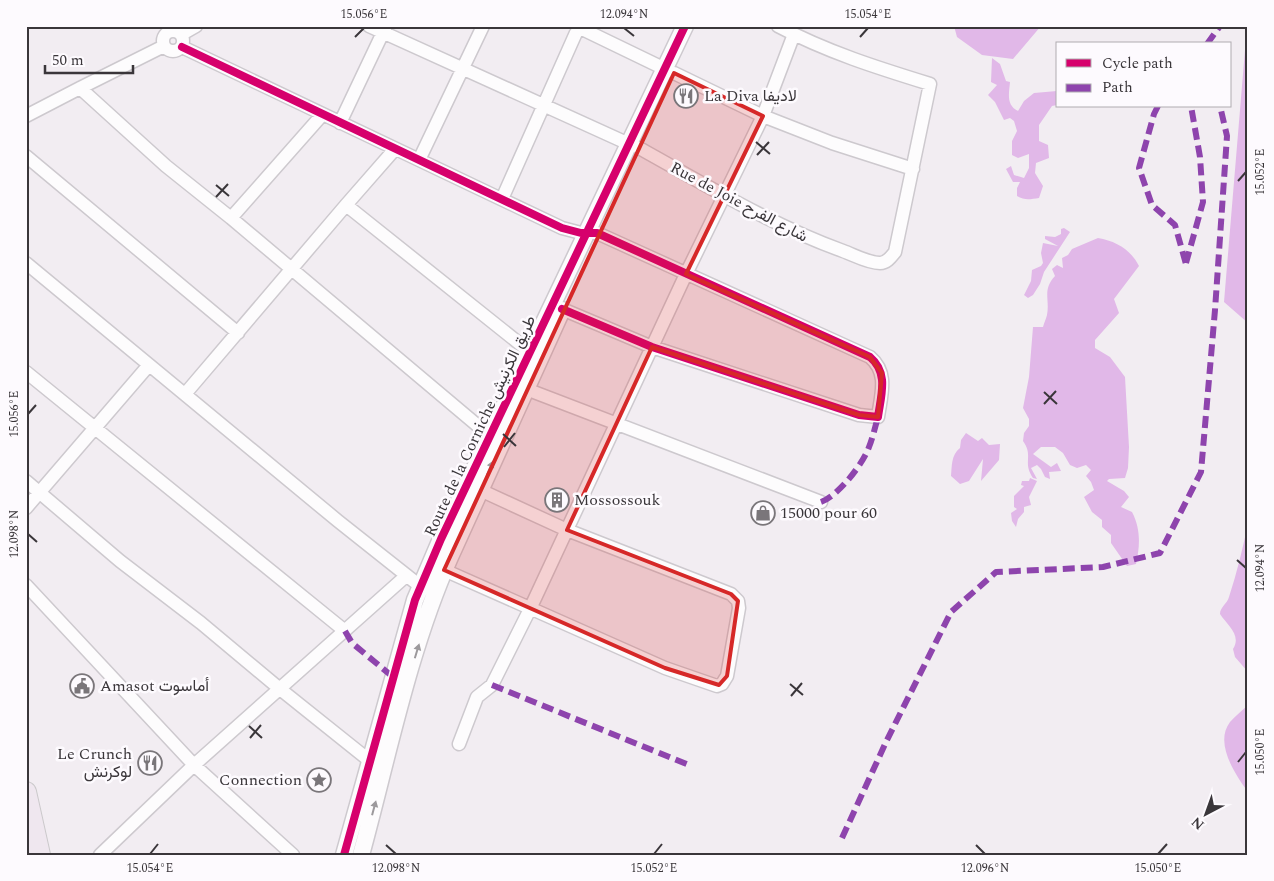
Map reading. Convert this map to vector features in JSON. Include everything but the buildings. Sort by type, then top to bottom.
[{"type":"main road","points":[[26,792],[40,855]]},
{"type":"street","points":[[176,35],[196,26]]},
{"type":"street","name":"Rue de Joie شارع الفرح","points":[[369,26],[385,30],[462,69],[634,146],[760,216],[811,240],[873,262],[885,262],[895,252],[912,169]]},
{"type":"street","points":[[419,160],[483,26]]},
{"type":"street","name":"Route de la Corniche طريق الكرنيش","points":[[670,71],[685,26]]},
{"type":"street","name":"Route de la Corniche طريق الكرنيش","points":[[344,855],[420,586],[530,352],[592,233],[670,71],[697,26]]},
{"type":"street","points":[[502,199],[578,27],[763,116],[832,143],[912,169],[930,84],[858,62],[778,26]]},
{"type":"street","points":[[340,123],[385,30]]},
{"type":"street","points":[[459,744],[477,697],[492,686],[530,609],[686,274],[763,116],[794,34]]},
{"type":"street","points":[[26,116],[164,46],[173,51],[176,35]]},
{"type":"street","points":[[176,35],[322,115],[562,228],[592,233],[870,357],[878,365],[882,373],[878,417],[860,415],[652,347],[562,309]]},
{"type":"street","points":[[80,88],[166,166],[231,218],[490,436]]},
{"type":"street","points":[[231,218],[322,115]]},
{"type":"street","points":[[185,394],[395,149]]},
{"type":"street","points":[[26,156],[238,333]]},
{"type":"street","points":[[346,205],[530,352]]},
{"type":"street","name":"Route de la Corniche طريق الكرنيش","points":[[361,855],[408,678],[444,570],[562,309],[592,233]]},
{"type":"street","points":[[26,263],[420,586]]},
{"type":"street","points":[[26,508],[149,365]]},
{"type":"street","points":[[26,372],[345,631]]},
{"type":"street","points":[[526,389],[821,502]]},
{"type":"street","points":[[26,481],[127,566],[201,623],[280,690],[370,761]]},
{"type":"street","points":[[444,570],[688,677],[717,686],[722,684],[726,676],[739,608],[738,601],[731,594],[566,530],[480,490]]},
{"type":"street","points":[[100,855],[194,765],[406,576]]},
{"type":"street","points":[[26,585],[194,765],[293,855]]},
{"type":"highlighted area","points":[[674,73],[763,116],[686,274],[870,357],[882,373],[878,417],[859,415],[652,347],[567,530],[731,594],[738,601],[727,676],[719,685],[665,668],[444,570]]},
{"type":"shaded area","points":[[954,26],[1041,26],[1013,59],[982,55],[957,37]]},
{"type":"shaded area","points":[[1248,26],[1248,323],[1224,302]]},
{"type":"shaded area","points":[[992,58],[1000,64],[1006,81],[1010,82],[1010,102],[1014,109],[1018,111],[1024,101],[1034,93],[1056,91],[1056,105],[1052,106],[1039,125],[1039,141],[1048,145],[1049,158],[1036,163],[1035,173],[1043,186],[1039,198],[1025,199],[1017,196],[1017,188],[1020,182],[1013,182],[1006,169],[1011,166],[1014,175],[1024,178],[1029,168],[1029,154],[1018,158],[1012,155],[1012,141],[1017,131],[1014,121],[1010,118],[1004,120],[995,102],[988,95],[997,85],[991,82]]},
{"type":"shaded area","points":[[1064,228],[1070,232],[1044,272],[1040,284],[1033,295],[1028,298],[1024,295],[1031,281],[1032,270],[1043,263],[1041,253],[1043,243],[1058,246],[1045,239],[1045,236],[1055,237],[1061,234],[1061,229]]},
{"type":"shaded area","points":[[1098,238],[1111,241],[1122,247],[1132,255],[1139,266],[1114,299],[1119,313],[1095,340],[1095,348],[1110,357],[1125,377],[1129,447],[1128,468],[1125,478],[1109,479],[1107,481],[1124,491],[1129,497],[1121,507],[1132,512],[1137,525],[1139,544],[1136,564],[1127,566],[1111,543],[1111,535],[1102,527],[1102,520],[1092,512],[1084,497],[1094,490],[1086,476],[1091,470],[1086,465],[1077,468],[1070,465],[1063,453],[1055,447],[1041,447],[1033,454],[1051,467],[1057,463],[1061,471],[1049,472],[1050,479],[1045,477],[1037,465],[1031,468],[1037,479],[1033,478],[1028,468],[1028,451],[1023,441],[1024,433],[1029,426],[1029,419],[1023,408],[1029,377],[1033,327],[1043,327],[1046,318],[1048,290],[1055,276],[1052,269],[1057,265],[1063,268],[1062,258],[1068,255],[1072,249]]},
{"type":"shaded area","points":[[966,433],[978,441],[982,438],[989,445],[1000,444],[999,460],[981,481],[983,459],[969,481],[960,484],[951,476],[952,465],[953,457],[960,448],[961,440]]},
{"type":"shaded area","points":[[1030,478],[1037,481],[1029,497],[1031,505],[1024,507],[1024,512],[1018,519],[1016,527],[1012,521],[1011,513],[1017,509],[1014,507],[1014,496],[1024,486],[1021,485],[1022,481],[1029,481]]},
{"type":"shaded area","points":[[1248,523],[1248,672],[1235,657],[1233,649],[1236,639],[1235,635],[1220,614],[1232,588]]},
{"type":"shaded area","points":[[1248,705],[1248,792],[1232,767],[1225,749],[1224,739],[1230,722]]},
{"type":"marked path","points":[[1208,42],[1220,26]]},
{"type":"marked path","points":[[1157,108],[1139,168],[1152,205],[1175,225],[1186,264]]},
{"type":"marked path","points":[[1186,263],[1203,202],[1200,157],[1191,108]]},
{"type":"marked path","points":[[842,838],[886,742],[951,612],[996,572],[1103,567],[1160,553],[1201,472],[1227,136],[1220,108]]},
{"type":"marked path","points":[[821,502],[835,493],[849,479],[861,462],[866,454],[878,417]]},
{"type":"marked path","points":[[345,631],[352,643],[393,677]]},
{"type":"marked path","points":[[492,685],[689,765]]},
{"type":"cycle path","points":[[344,855],[415,600],[441,539],[685,26]]},
{"type":"cycle path","points":[[182,47],[562,228],[581,233],[597,233],[870,357],[876,363],[882,377],[882,393],[878,417],[859,415],[652,347],[562,309]]},
{"type":"place","name":"La Diva لاديفا","points":[[686,96]]},
{"type":"place","name":"Mossossouk","points":[[557,500]]},
{"type":"place","name":"15000 pour 60","points":[[763,513]]},
{"type":"place","name":"Amasot أماسوت","points":[[82,686]]},
{"type":"place","name":"Le Crunch لوكرنش","points":[[150,763]]},
{"type":"place","name":"Connection","points":[[319,780]]}]
